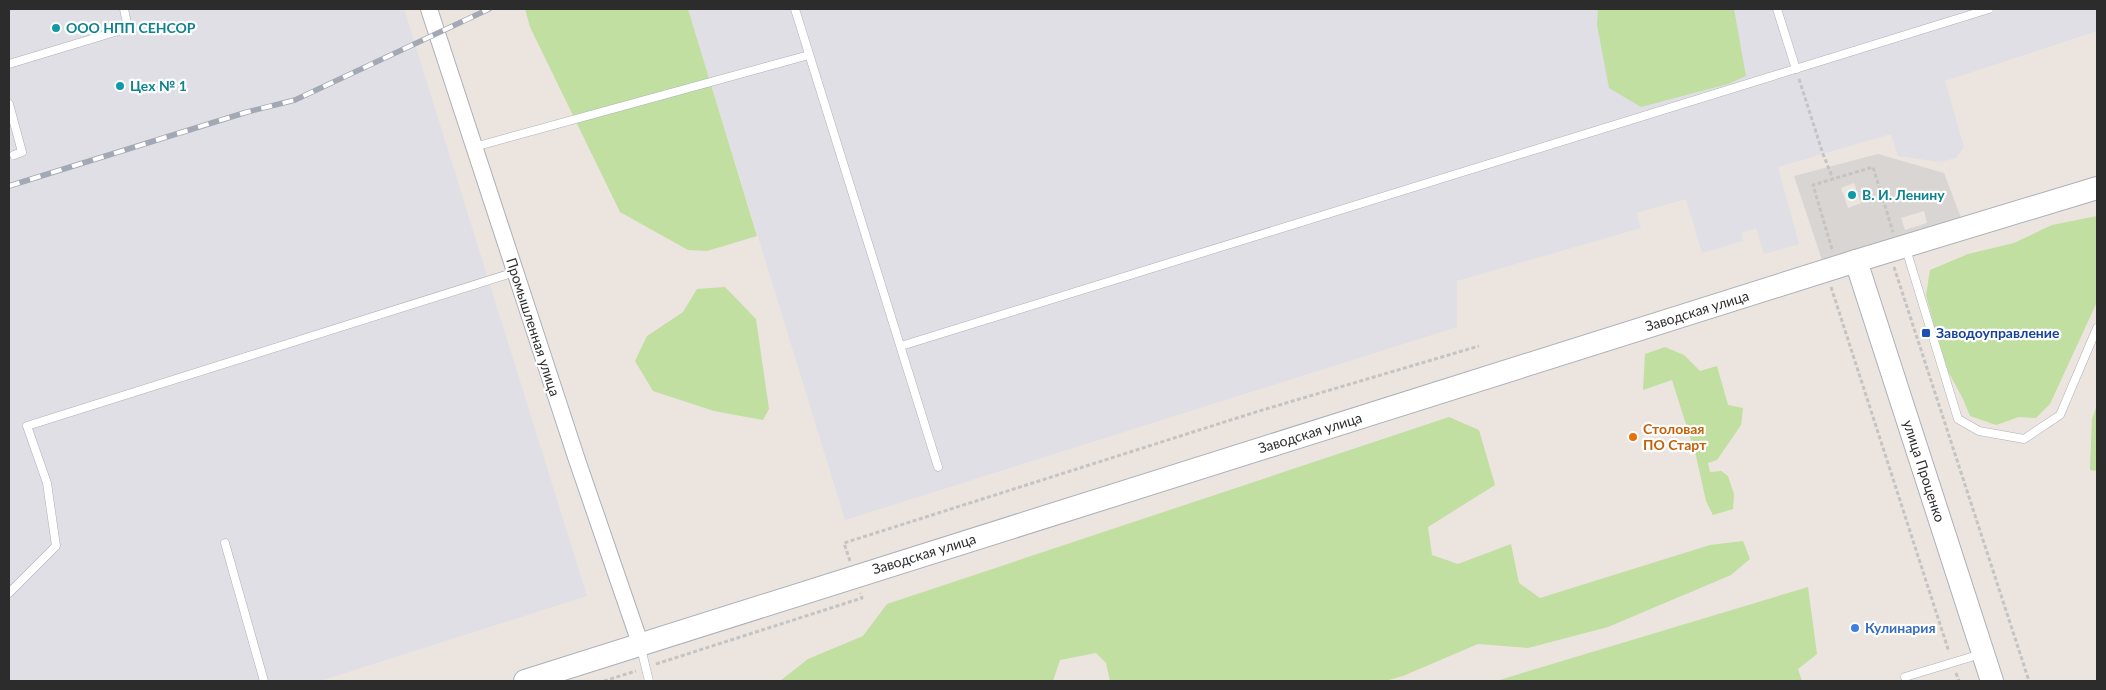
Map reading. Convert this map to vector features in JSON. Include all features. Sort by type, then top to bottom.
[{"type":"main road","name":"Заводская улица","points":[[525,681],[1829,262],[1856,261],[1896,244],[2097,188]]},
{"type":"main road","name":"улица Проценко","points":[[1856,261],[1992,681]]},
{"type":"street","name":"Промышленная улица","points":[[429,9],[640,643]]},
{"type":"lane","points":[[9,64],[128,28],[124,9]]},
{"type":"lane","points":[[795,9],[938,467]]},
{"type":"lane","points":[[1776,9],[1796,69]]},
{"type":"lane","points":[[901,346],[1989,9]]},
{"type":"lane","points":[[474,147],[809,54]]},
{"type":"lane","points":[[9,104],[22,152],[14,155]]},
{"type":"lane","points":[[1896,244],[1958,419],[1979,431],[2024,439],[2060,415],[2097,328]]},
{"type":"lane","points":[[9,593],[56,546],[47,483],[27,426],[515,272]]},
{"type":"lane","points":[[225,543],[264,681]]},
{"type":"lane","points":[[640,643],[649,681]]},
{"type":"lane","points":[[1905,677],[1983,654]]},
{"type":"path","points":[[1796,69],[1822,154],[1833,179]]},
{"type":"path","points":[[1959,681],[1829,262],[1813,185],[1873,167],[2030,681]]},
{"type":"shaded area","points":[[9,9],[404,9],[587,596],[320,681],[9,681]]},
{"type":"shaded area","points":[[688,9],[2097,9],[2097,31],[1945,81],[1964,147],[1956,158],[1940,162],[1898,156],[1891,134],[1778,167],[1799,244],[1764,254],[1756,228],[1741,233],[1743,241],[1702,253],[1686,199],[1636,213],[1641,228],[1457,281],[1457,327],[845,520]]},
{"type":"shaded area","points":[[1878,154],[1944,173],[1961,218],[1822,260],[1794,176]],"holes":[[[1854,183],[1861,203],[1848,208],[1841,188]],[[1924,211],[1927,223],[1905,230],[1901,218]]]},
{"type":"green space","points":[[525,9],[688,9],[757,236],[707,251],[688,250],[620,212],[530,27]]},
{"type":"green space","points":[[1598,9],[1734,9],[1746,76],[1728,84],[1641,107],[1609,88],[1597,25]]},
{"type":"green space","points":[[2097,216],[2097,302],[2050,404],[2036,418],[2019,417],[1996,425],[1970,416],[1948,371],[1935,329],[1926,295],[1930,270],[1968,254],[2014,243],[2052,225]]},
{"type":"green space","points":[[725,287],[756,319],[769,409],[763,420],[714,411],[653,391],[635,361],[647,336],[683,312],[697,289]]},
{"type":"green space","points":[[1665,347],[1684,355],[1700,371],[1717,366],[1728,405],[1743,408],[1741,425],[1717,460],[1708,463],[1710,472],[1721,471],[1728,476],[1734,494],[1733,509],[1713,515],[1706,501],[1696,456],[1672,380],[1643,390],[1645,354]]},
{"type":"green space","points":[[2097,405],[2097,471],[2090,470],[2092,419]]},
{"type":"green space","points":[[1449,417],[1479,430],[1495,485],[1428,527],[1432,555],[1458,564],[1511,544],[1519,583],[1540,598],[1710,545],[1743,541],[1750,559],[1731,575],[1608,627],[1528,648],[1478,644],[1403,676],[1385,681],[1110,681],[1106,663],[1096,653],[1060,660],[1053,681],[780,681],[808,659],[863,636],[887,604]]},
{"type":"green space","points":[[1808,587],[1817,654],[1798,669],[1802,681],[1496,681]]},
{"type":"railway","points":[[9,186],[247,112],[295,100],[489,9]]},
{"type":"place","name":"ООО НПП СЕНСОР","points":[[56,28]]},
{"type":"place","name":"Цех № 1","points":[[120,86]]},
{"type":"place","name":"В. И. Ленину","points":[[1852,195]]},
{"type":"place","name":"Заводоуправление","points":[[1926,333]]},
{"type":"place","name":"Столовая ПО Старт","points":[[1633,437]]},
{"type":"place","name":"Кулинария","points":[[1855,628]]}]
